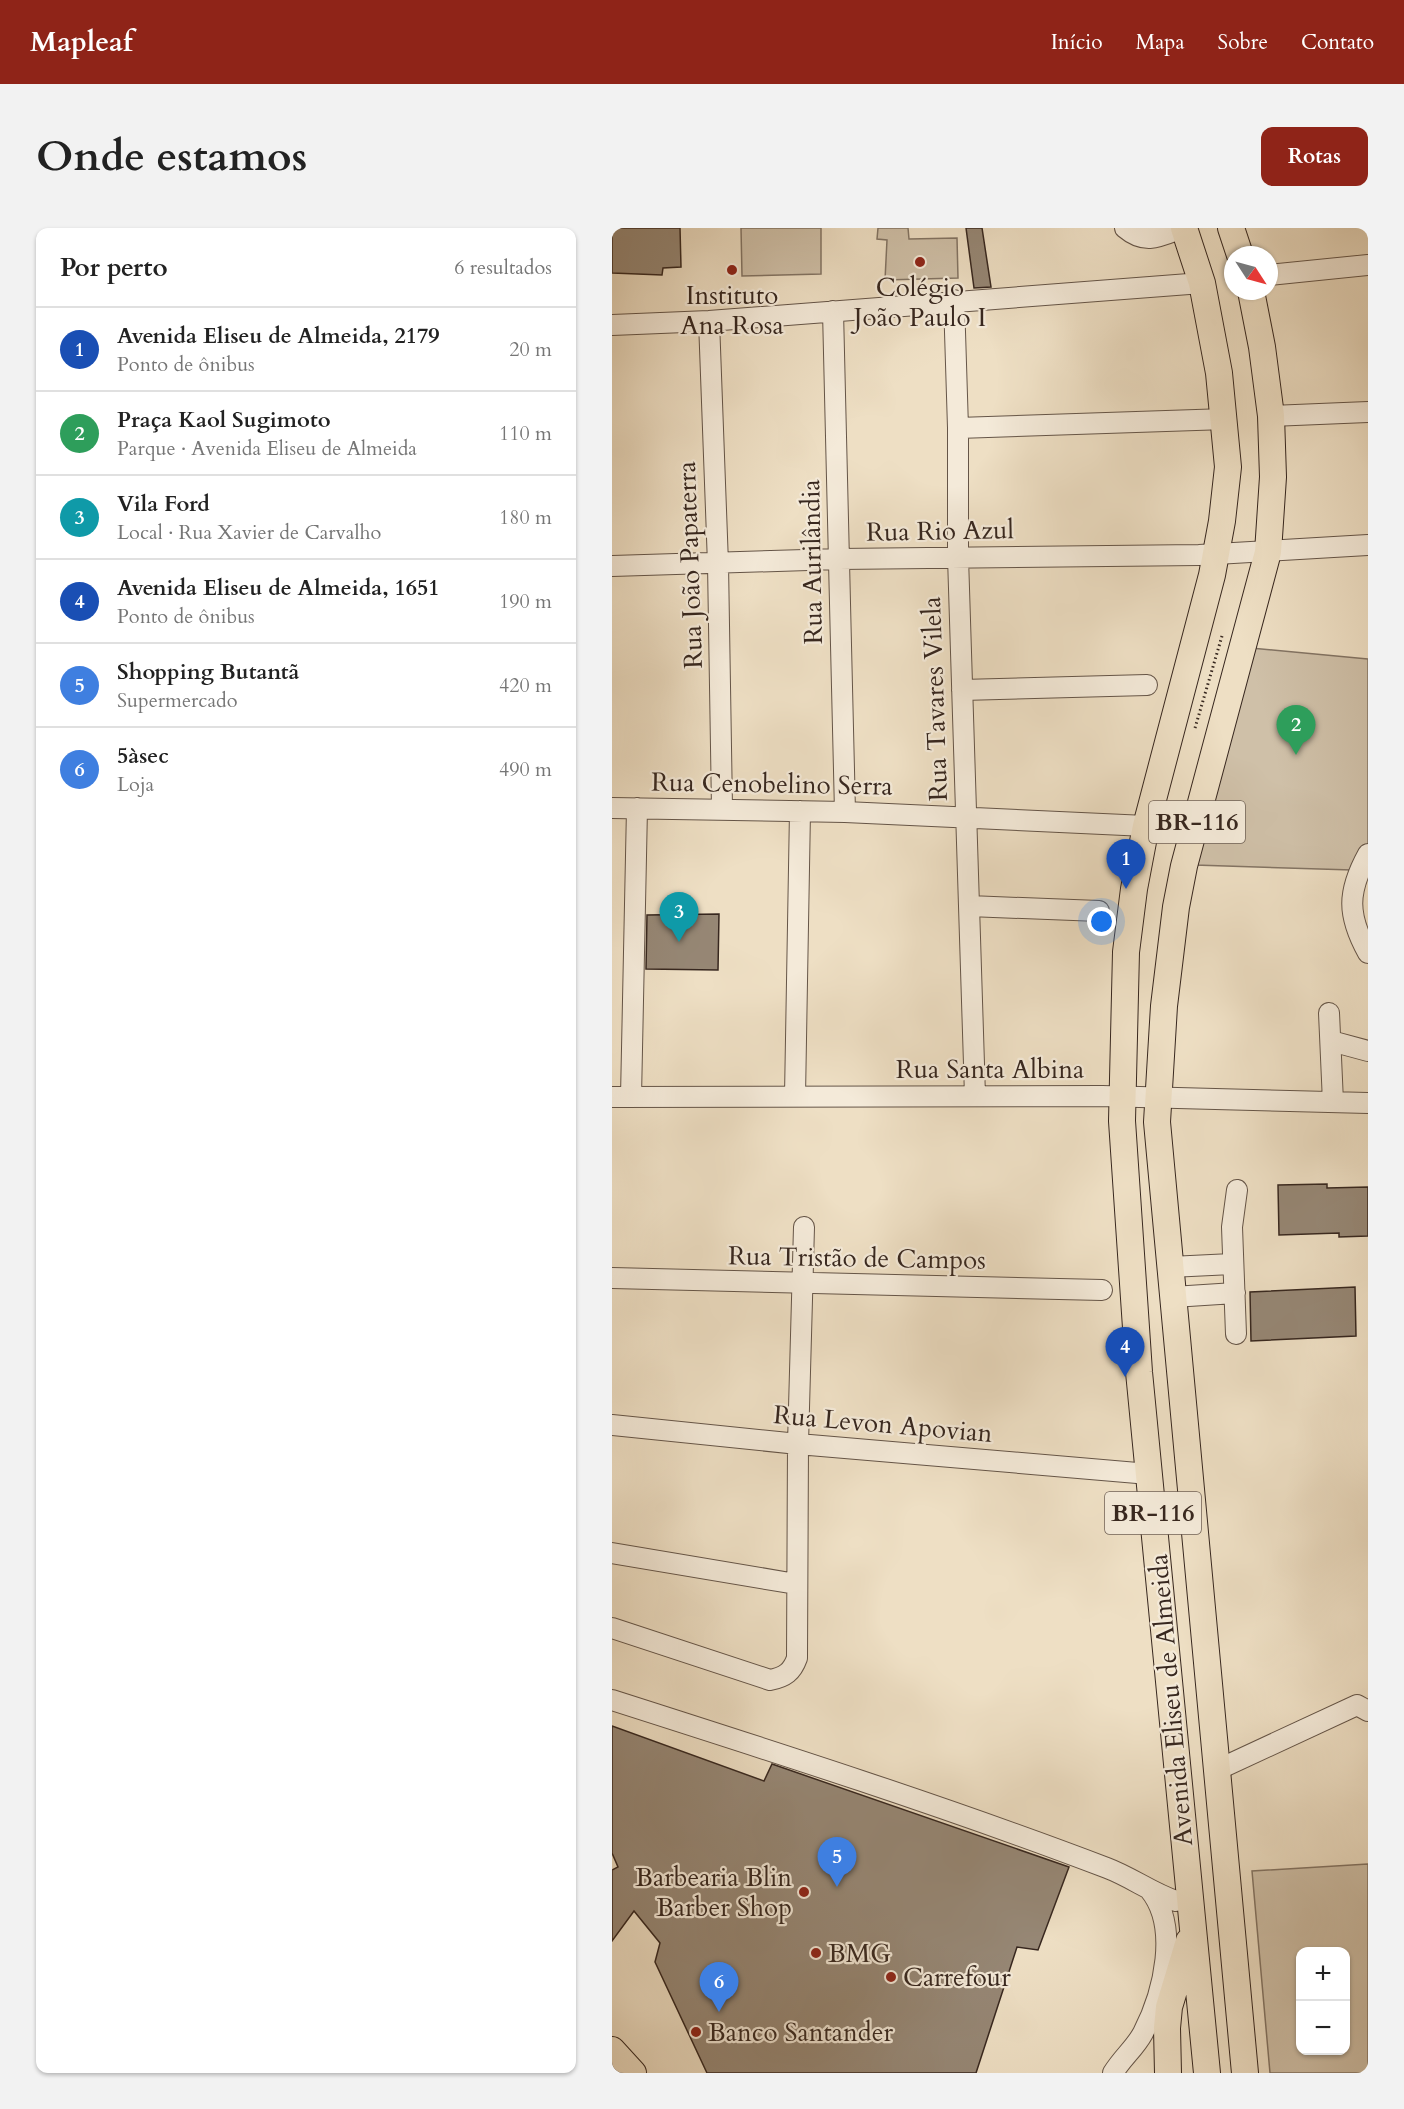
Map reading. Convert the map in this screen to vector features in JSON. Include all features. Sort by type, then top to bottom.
[{"type":"main road","name":"Avenida Eliseu de Almeida","points":[[1183,228],[1202,283],[1226,419],[1227,478],[1212,575],[1146,826],[1126,952],[1122,1096],[1132,1291],[1207,2073]]},
{"type":"main road","points":[[1231,228],[1237,246]]},
{"type":"main road","name":"Avenida Eliseu de Almeida","points":[[1245,2073],[1157,1122],[1164,1006],[1176,907],[1184,866],[1268,552],[1273,477],[1271,416],[1262,347],[1253,300]]},
{"type":"main road","points":[[1168,2073],[1169,2007],[1192,1929]]},
{"type":"main road","points":[[1167,2028],[1202,2025],[1224,2030],[1228,2038],[1233,2073]]},
{"type":"main road","points":[[612,2050],[633,2073]]},
{"type":"street","points":[[1125,228],[1135,237],[1149,240],[1183,228]]},
{"type":"street","points":[[1278,274],[1368,265]]},
{"type":"street","points":[[612,325],[709,321],[954,300],[1202,283]]},
{"type":"street","name":"Rua Tavares Vilela","points":[[954,300],[958,428],[958,558],[975,1096]]},
{"type":"street","name":"Rua Aurilândia","points":[[833,311],[845,812]]},
{"type":"street","name":"Rua João Papaterra","points":[[709,321],[718,564],[722,808]]},
{"type":"street","points":[[1271,416],[1368,412]]},
{"type":"street","points":[[958,428],[1226,419]]},
{"type":"street","name":"Rua Rio Azul","points":[[612,566],[839,559],[1268,552],[1368,545]]},
{"type":"street","points":[[962,690],[1147,685]]},
{"type":"street","name":"Rua Cenobelino Serra","points":[[612,808],[722,808],[966,816],[1146,826]]},
{"type":"street","points":[[622,1097],[637,808]]},
{"type":"street","points":[[795,1096],[800,811]]},
{"type":"street","points":[[1368,854],[1356,876],[1350,901],[1354,926],[1368,953]]},
{"type":"street","points":[[969,906],[1099,911]]},
{"type":"street","points":[[1329,1014],[1333,1102]]},
{"type":"street","points":[[1331,1041],[1368,1051]]},
{"type":"street","name":"Rua Santa Albina","points":[[622,1097],[1122,1096],[1368,1103]]},
{"type":"street","points":[[1236,1334],[1232,1227],[1237,1190]]},
{"type":"street","points":[[612,1628],[770,1680],[783,1677],[793,1669],[797,1658],[798,1444],[804,1227]]},
{"type":"street","points":[[1170,1267],[1232,1264]]},
{"type":"street","name":"Rua Tristão de Campos","points":[[612,1278],[1102,1290]]},
{"type":"street","points":[[1173,1297],[1234,1293]]},
{"type":"street","name":"Rua Levon Apovian","points":[[612,1425],[798,1444],[1149,1474]]},
{"type":"street","points":[[612,1553],[796,1584]]},
{"type":"street","points":[[612,1700],[758,1746],[978,1822],[1108,1869],[1176,1901],[1189,1897]]},
{"type":"street","points":[[1217,1770],[1357,1706],[1368,1711]]},
{"type":"street","points":[[1113,2073],[1144,2031],[1166,1957],[1167,1939],[1160,1906],[1147,1887]]},
{"type":"shaded area","points":[[741,228],[821,228],[821,274],[742,276]]},
{"type":"shaded area","points":[[878,228],[908,228],[909,239],[957,238],[958,278],[885,280],[887,240],[877,239]]},
{"type":"shaded area","points":[[1251,648],[1368,659],[1368,852],[1352,870],[1195,865]]},
{"type":"shaded area","points":[[1368,1864],[1368,2073],[1270,2073],[1252,1871]]},
{"type":"building","points":[[612,228],[680,228],[681,267],[663,268],[662,275],[612,273]]},
{"type":"building","points":[[966,228],[982,228],[991,287],[974,288]]},
{"type":"building","points":[[719,914],[718,970],[646,969],[647,915]]},
{"type":"building","points":[[1327,1184],[1327,1188],[1368,1187],[1368,1236],[1339,1237],[1339,1233],[1279,1235],[1278,1185]]},
{"type":"building","points":[[1355,1287],[1356,1336],[1251,1341],[1250,1292]]},
{"type":"building","points":[[612,1726],[764,1781],[772,1764],[1069,1867],[1038,1950],[1017,1947],[976,2073],[707,2073],[655,1962],[660,1943],[634,1911],[612,1941],[612,1870],[618,1867],[612,1853]]},
{"type":"place","name":"Colégio João Paulo I","points":[[920,262]]},
{"type":"place","name":"Instituto Ana Rosa","points":[[732,270]]},
{"type":"place","name":"Praça Kaol Sugimoto","points":[[1296,755]]},
{"type":"place","name":"Avenida Eliseu de Almeida, 2179","points":[[1126,889]]},
{"type":"place","name":"Vila Ford","points":[[679,942]]},
{"type":"place","name":"Avenida Eliseu de Almeida, 1651","points":[[1125,1377]]},
{"type":"place","name":"Shopping Butantã","points":[[837,1887]]},
{"type":"place","name":"Barbearia Blin Barber Shop","points":[[804,1892]]},
{"type":"place","name":"BMG","points":[[816,1953]]},
{"type":"place","name":"Carrefour","points":[[891,1977]]},
{"type":"place","name":"5àsec","points":[[719,2012]]},
{"type":"place","name":"Banco Santander","points":[[696,2032]]}]
